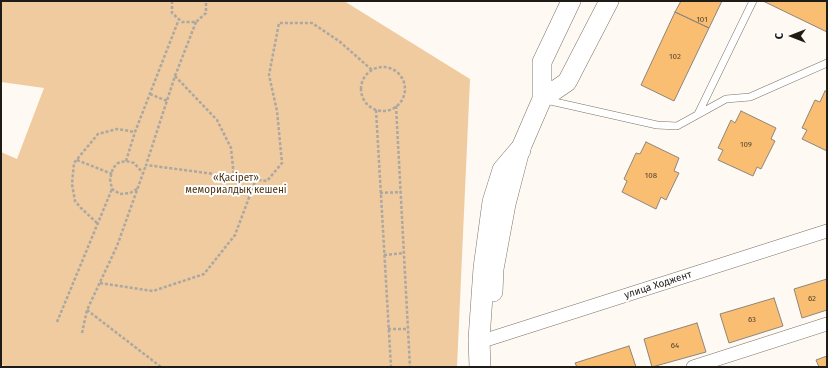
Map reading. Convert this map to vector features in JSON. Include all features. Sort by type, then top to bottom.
[{"type":"main road","points":[[489,367],[494,269],[506,204],[520,150],[542,100],[542,62],[572,1]]},
{"type":"main road","points":[[542,100],[567,82],[609,1]]},
{"type":"main road","points":[[480,367],[479,339],[484,268],[493,202],[503,170],[520,150]]},
{"type":"street","name":"улица Ходжент","points":[[490,339],[827,231]]},
{"type":"street","points":[[692,367],[827,324]]},
{"type":"lane","points":[[698,114],[753,1]]},
{"type":"lane","points":[[542,100],[658,125],[677,126],[726,99],[750,97],[827,63]]},
{"type":"path","points":[[172,1],[172,13],[182,22],[196,22]]},
{"type":"path","points":[[82,333],[87,310],[118,246],[175,76],[196,22],[206,13],[206,1]]},
{"type":"path","points":[[126,161],[135,132],[179,19]]},
{"type":"path","points":[[146,165],[267,181],[282,164],[277,110],[269,74],[279,23],[312,23],[339,41],[372,70]]},
{"type":"path","points":[[386,67],[393,70],[402,80],[404,94],[396,106],[390,110],[376,110],[364,101],[361,88],[362,80],[372,70],[386,67]]},
{"type":"path","points":[[175,76],[217,120],[231,148],[234,177]]},
{"type":"path","points":[[150,94],[167,101]]},
{"type":"path","points":[[396,106],[410,367]]},
{"type":"path","points":[[376,110],[391,367]]},
{"type":"path","points":[[98,223],[80,208],[75,201],[72,184],[74,163],[98,134],[117,129],[135,132]]},
{"type":"path","points":[[77,160],[112,174]]},
{"type":"path","points":[[57,322],[112,189],[110,179],[113,168],[118,163],[126,161],[134,163],[142,173]]},
{"type":"path","points":[[100,283],[153,291],[204,274],[235,235],[256,179]]},
{"type":"path","points":[[112,189],[120,194],[130,193],[137,189]]},
{"type":"path","points":[[380,193],[401,192]]},
{"type":"path","points":[[384,255],[404,253]]},
{"type":"path","points":[[87,310],[161,367]]},
{"type":"path","points":[[388,329],[408,329]]},
{"type":"green space","name":"«Қасірет» мемориалдық кешені","points":[[1,1],[344,1],[470,79],[457,367],[6,367],[1,364],[1,152],[17,159],[44,88],[1,82]]},
{"type":"building","points":[[681,1],[722,1],[709,28],[675,12]]},
{"type":"building","points":[[763,1],[827,1],[827,32]]},
{"type":"building","points":[[675,12],[709,28],[674,101],[641,85]]},
{"type":"building","points":[[825,91],[827,92],[827,151],[802,139],[807,130],[802,128],[815,100],[820,102]]},
{"type":"building","points":[[741,111],[776,128],[771,139],[775,141],[761,169],[757,167],[753,176],[718,160],[723,150],[718,148],[731,120],[735,123]]},
{"type":"building","points":[[646,142],[679,158],[674,171],[679,173],[666,200],[661,197],[656,209],[622,192],[627,181],[624,179],[636,153],[640,154]]},
{"type":"building","points":[[827,279],[827,310],[802,318],[794,289]]},
{"type":"building","points":[[774,298],[783,326],[729,343],[720,314]]},
{"type":"building","points":[[697,323],[706,352],[652,367],[644,339]]},
{"type":"building","points":[[629,346],[636,367],[577,367],[575,363]]},
{"type":"building","points":[[827,356],[827,367],[819,367],[816,360]]}]
